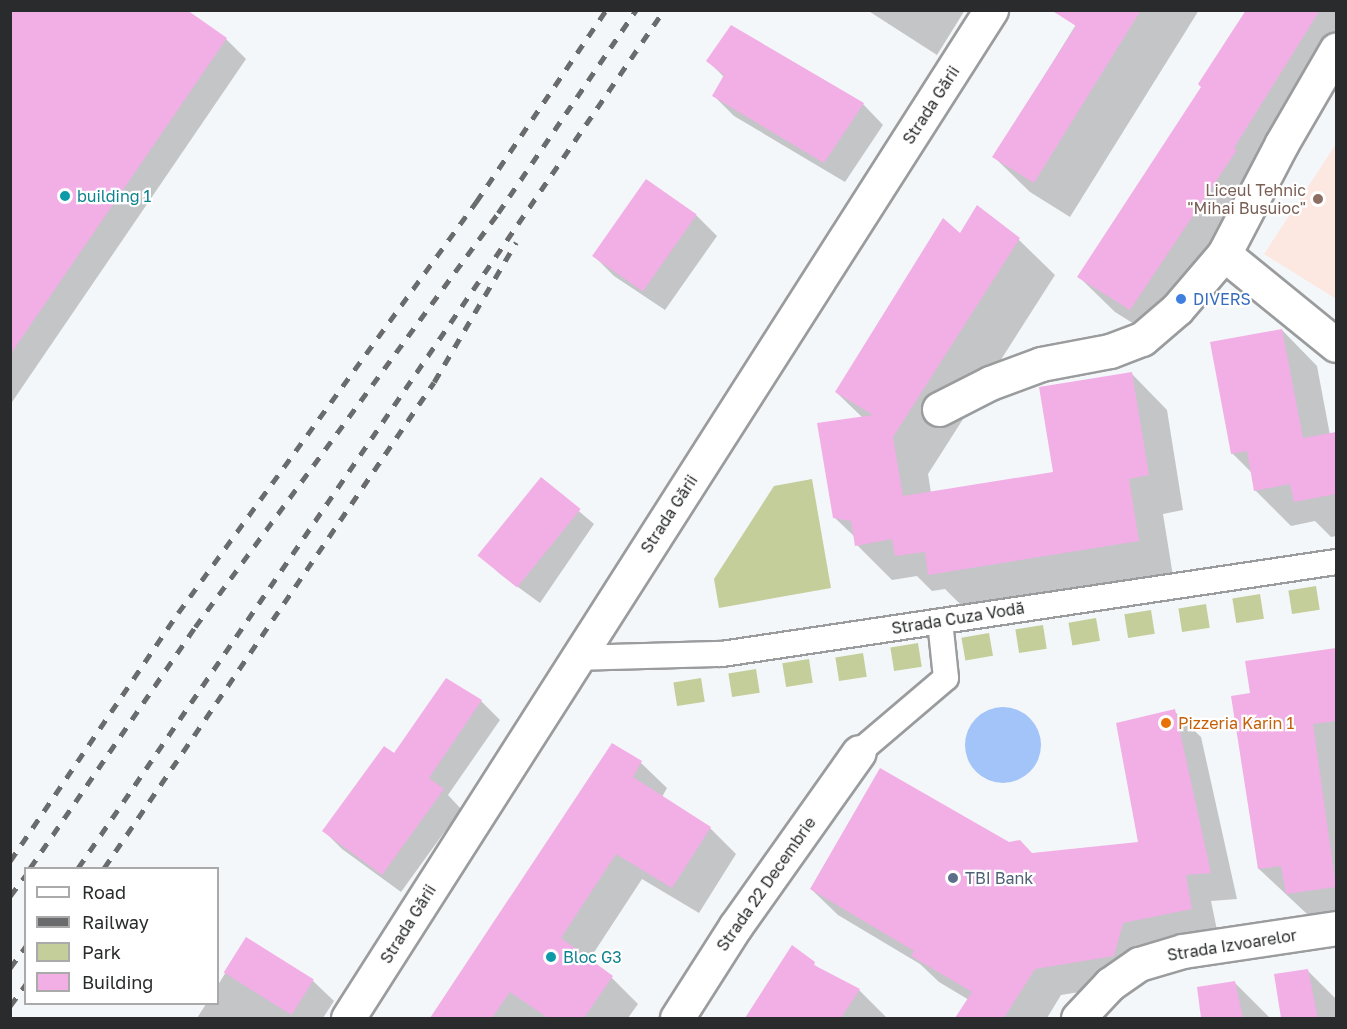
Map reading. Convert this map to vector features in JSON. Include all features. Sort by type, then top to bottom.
[{"type":"street","name":"Strada Gării","points":[[348,1018],[991,10]]},
{"type":"street","points":[[939,409],[990,384],[1041,364],[1110,351],[1142,339],[1177,309],[1224,254],[1282,142],[1336,50]]},
{"type":"street","points":[[1224,254],[1336,345]]},
{"type":"street","name":"Strada Cuza Vodă","points":[[577,658],[722,654],[1336,562]]},
{"type":"street","points":[[859,752],[946,678],[940,621]]},
{"type":"street","name":"Strada 22 Decembrie","points":[[677,1018],[735,927],[859,752]]},
{"type":"street","name":"Strada Izvoarelor","points":[[1078,1018],[1110,984],[1139,964],[1182,951],[1336,933]]},
{"type":"shaded area","name":"Liceul Tehnic \"Mihai Busuioc\"","points":[[1336,144],[1336,299],[1264,254]]},
{"type":"green space","points":[[812,479],[831,588],[719,608],[714,579],[774,486]]},
{"type":"green space","points":[[1316,586],[1320,610],[1292,614],[1288,590]]},
{"type":"green space","points":[[1260,594],[1264,619],[1236,623],[1232,598]]},
{"type":"green space","points":[[1206,604],[1210,628],[1182,632],[1178,608]]},
{"type":"green space","points":[[1151,610],[1155,634],[1128,638],[1124,614]]},
{"type":"green space","points":[[1096,618],[1100,641],[1072,646],[1068,623]]},
{"type":"green space","points":[[1043,625],[1047,649],[1019,653],[1015,629]]},
{"type":"green space","points":[[989,633],[993,656],[965,661],[961,638]]},
{"type":"green space","points":[[918,643],[922,667],[894,671],[890,647]]},
{"type":"green space","points":[[863,653],[867,677],[839,681],[835,657]]},
{"type":"green space","points":[[809,659],[813,683],[786,687],[782,663]]},
{"type":"green space","points":[[756,669],[760,693],[732,697],[728,673]]},
{"type":"green space","points":[[701,678],[705,702],[677,706],[673,682]]},
{"type":"water","points":[[1003,707],[1018,710],[1030,718],[1038,730],[1041,745],[1038,760],[1030,772],[1018,780],[1003,783],[988,780],[976,772],[968,760],[965,745],[968,730],[976,718],[988,710]]},
{"type":"building","name":"building 1","points":[[10,10],[187,10],[227,38],[10,355]]},
{"type":"building","points":[[1051,10],[1141,10],[1034,183],[992,157],[1076,26]]},
{"type":"building","points":[[1246,10],[1320,10],[1234,148],[1237,150],[1130,310],[1077,277],[1201,87],[1198,84]]},
{"type":"building","points":[[731,25],[864,103],[824,163],[712,96],[724,75],[706,61]]},
{"type":"building","points":[[646,179],[697,215],[643,292],[592,256]]},
{"type":"building","points":[[977,205],[1020,238],[893,437],[903,496],[1053,472],[1039,387],[1132,372],[1149,475],[1129,479],[1139,541],[928,575],[925,552],[895,556],[892,539],[855,546],[851,521],[833,518],[817,423],[873,415],[835,392],[943,218],[960,233]]},
{"type":"building","points":[[1282,329],[1303,438],[1336,432],[1336,494],[1294,502],[1290,484],[1254,491],[1247,451],[1231,454],[1210,342]]},
{"type":"building","points":[[541,477],[581,509],[517,588],[477,555]]},
{"type":"building","points":[[1336,648],[1336,721],[1313,724],[1336,887],[1286,894],[1281,866],[1258,869],[1231,696],[1250,693],[1245,661]]},
{"type":"building","points":[[446,678],[482,700],[429,778],[444,789],[382,875],[322,831],[384,746],[394,753]]},
{"type":"building","points":[[1175,709],[1211,873],[1186,875],[1192,909],[1123,923],[1114,956],[1035,969],[1004,1018],[955,1018],[972,992],[911,956],[914,951],[810,889],[880,768],[1009,842],[1020,840],[1032,853],[1138,842],[1116,723]]},
{"type":"building","points":[[612,743],[642,761],[633,777],[711,827],[672,888],[616,854],[561,938],[613,976],[584,1018],[548,1018],[510,992],[492,1018],[430,1018]]},
{"type":"building","points":[[246,937],[314,979],[292,1015],[224,973]]},
{"type":"building","points":[[792,945],[815,962],[814,965],[860,989],[841,1018],[745,1018]]},
{"type":"building","points":[[1308,969],[1318,1018],[1281,1018],[1274,974]]},
{"type":"building","points":[[1235,981],[1243,1018],[1201,1018],[1197,987]]},
{"type":"railway","points":[[10,861],[178,613],[476,202],[606,10]]},
{"type":"railway","points":[[31,867],[195,627],[498,213],[636,10]]},
{"type":"railway","points":[[79,867],[664,10]]},
{"type":"railway","points":[[105,867],[434,382],[516,242]]},
{"type":"railway","points":[[10,896],[24,878]]},
{"type":"railway","points":[[10,968],[24,949]]},
{"type":"railway","points":[[10,1006],[24,987]]},
{"type":"place","name":"building 1","points":[[65,196]]},
{"type":"place","name":"Liceul Tehnic \"Mihai Busuioc\"","points":[[1318,199]]},
{"type":"place","name":"DIVERS","points":[[1181,299]]},
{"type":"place","name":"Pizzeria Karin 1","points":[[1166,723]]},
{"type":"place","name":"TBI Bank","points":[[953,878]]},
{"type":"place","name":"Bloc G3","points":[[551,957]]}]
